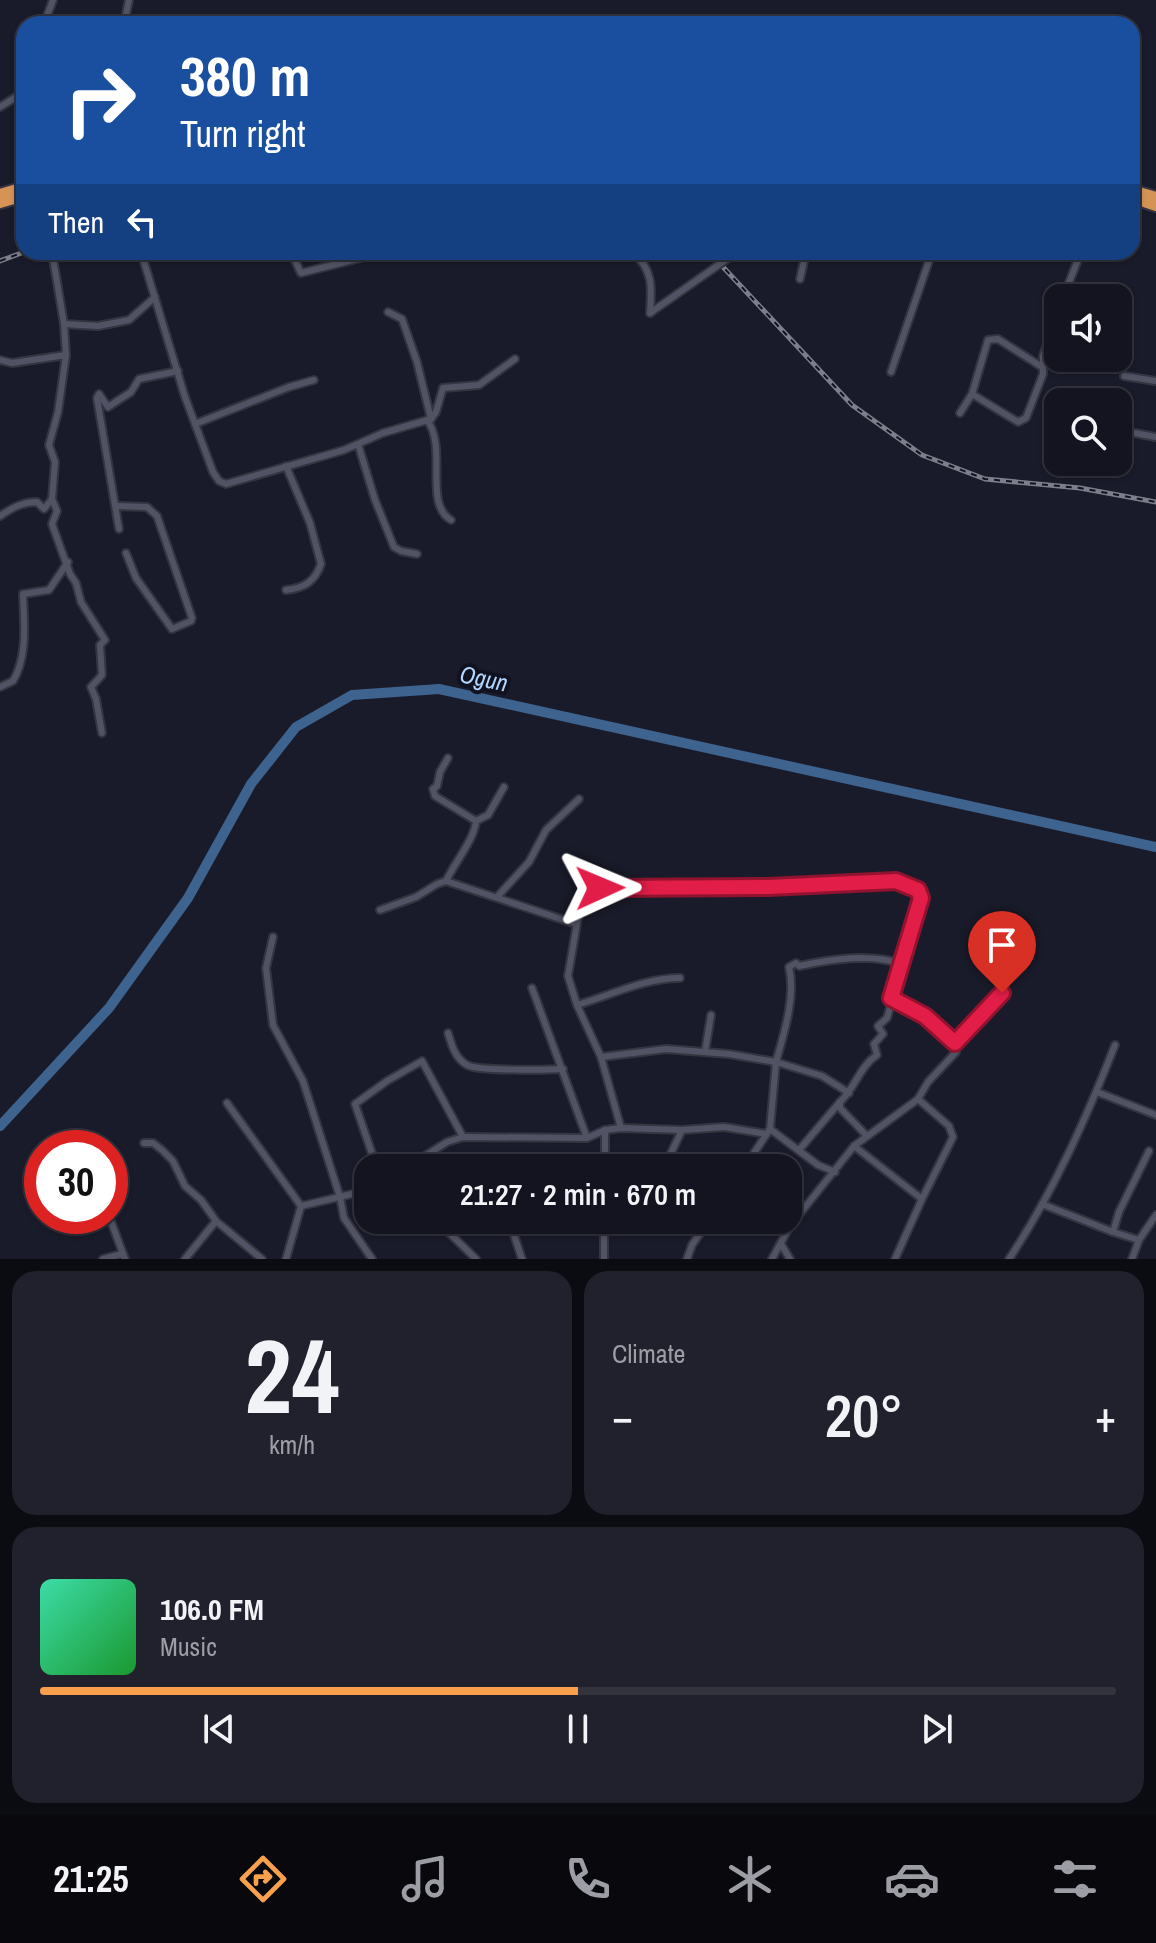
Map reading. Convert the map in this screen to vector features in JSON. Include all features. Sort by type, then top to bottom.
[{"type":"street","points":[[53,260],[66,355],[58,412],[49,436],[55,462],[52,499],[57,511],[52,524],[81,602],[105,640],[100,645],[102,675],[91,687],[102,733]]},
{"type":"street","points":[[143,260],[195,424],[213,472],[219,481],[226,484],[429,419],[436,412],[443,388],[479,385],[515,359]]},
{"type":"street","points":[[295,260],[301,273],[352,260]]},
{"type":"street","points":[[642,260],[651,276],[650,313],[725,260]]},
{"type":"street","points":[[800,279],[804,260]]},
{"type":"street","points":[[891,372],[929,260]]},
{"type":"street","points":[[1069,284],[1078,260]]},
{"type":"street","points":[[64,324],[98,326],[129,320],[155,297]]},
{"type":"street","points":[[388,312],[402,319],[417,362],[438,456],[438,504],[444,516],[451,520]]},
{"type":"street","points":[[960,413],[972,394],[985,345],[993,338],[1042,367]]},
{"type":"street","points":[[972,394],[1018,422],[1026,418],[1043,374],[1044,353]]},
{"type":"street","points":[[0,360],[12,363],[66,355]]},
{"type":"street","points":[[119,529],[100,425],[99,394],[108,407],[131,392],[139,379],[178,371]]},
{"type":"street","points":[[1124,376],[1156,381]]},
{"type":"street","points":[[195,424],[314,380]]},
{"type":"street","points":[[1132,433],[1156,437]]},
{"type":"street","points":[[358,444],[375,500],[394,547],[417,554]]},
{"type":"street","points":[[286,466],[310,523],[321,564],[306,586],[286,590]]},
{"type":"street","points":[[0,516],[16,505],[31,502],[37,502],[44,509],[52,499]]},
{"type":"street","points":[[116,506],[147,507],[157,516],[191,621],[172,629],[136,578],[126,553]]},
{"type":"street","points":[[0,687],[13,681],[21,663],[25,610],[23,594],[49,590],[68,562]]},
{"type":"street","points":[[448,758],[433,789],[435,796],[476,821]]},
{"type":"street","points":[[476,821],[488,815],[504,787]]},
{"type":"street","points":[[497,897],[529,862],[546,830],[579,799]]},
{"type":"street","points":[[446,881],[475,831],[476,821]]},
{"type":"street","points":[[380,910],[416,897],[446,881],[576,924]]},
{"type":"street","points":[[621,1128],[601,1057],[577,1005],[568,976],[582,894],[600,888],[768,887],[896,881],[918,890],[921,898],[887,1018],[878,1026],[883,1034],[874,1044],[877,1055],[866,1062],[849,1093],[799,1150]]},
{"type":"street","points":[[273,937],[266,968],[273,1025],[303,1081],[344,1218],[372,1259]]},
{"type":"street","points":[[753,1154],[768,1132],[776,1062],[792,981],[789,967],[796,963],[799,966],[873,958],[886,958],[902,964]]},
{"type":"street","points":[[577,1005],[657,978],[680,978]]},
{"type":"street","points":[[532,988],[587,1138]]},
{"type":"street","points":[[891,998],[925,1016],[955,1043],[1002,993]]},
{"type":"street","points":[[705,1052],[711,1015]]},
{"type":"street","points":[[448,1033],[457,1056],[470,1068],[563,1069]]},
{"type":"street","points":[[772,1259],[790,1226],[854,1146],[918,1099],[928,1082],[956,1052],[955,1040]]},
{"type":"street","points":[[1009,1259],[1042,1204],[1097,1092],[1115,1045]]},
{"type":"street","points":[[601,1057],[666,1049],[776,1062],[822,1076],[849,1093]]},
{"type":"street","points":[[372,1154],[355,1104],[422,1061],[463,1137]]},
{"type":"street","points":[[1097,1092],[1156,1115]]},
{"type":"street","points":[[895,1259],[953,1137],[949,1126],[918,1099]]},
{"type":"street","points":[[840,1102],[840,1108],[867,1136]]},
{"type":"street","points":[[227,1103],[301,1206]]},
{"type":"street","points":[[428,1154],[447,1142],[463,1137],[587,1138],[605,1130],[621,1128],[682,1130],[724,1127],[768,1132],[818,1165],[835,1172]]},
{"type":"street","points":[[605,1130],[605,1154]]},
{"type":"street","points":[[671,1154],[682,1130]]},
{"type":"street","points":[[144,1143],[153,1143],[173,1161],[185,1186],[201,1200],[216,1221],[262,1259]]},
{"type":"street","points":[[854,1146],[922,1199]]},
{"type":"street","points":[[1113,1232],[1119,1212],[1149,1151]]},
{"type":"street","points":[[301,1206],[354,1192]]},
{"type":"street","points":[[1042,1204],[1139,1240]]},
{"type":"street","points":[[286,1259],[301,1206]]},
{"type":"street","points":[[1132,1259],[1139,1240],[1156,1215]]},
{"type":"street","points":[[185,1259],[216,1221]]},
{"type":"street","points":[[103,1259],[124,1257],[116,1234]]},
{"type":"street","points":[[450,1234],[476,1259]]},
{"type":"street","points":[[514,1234],[522,1259]]},
{"type":"street","points":[[604,1234],[604,1259]]},
{"type":"street","points":[[687,1259],[699,1234]]},
{"type":"street","points":[[781,1244],[790,1259]]},
{"type":"waterway","name":"Ogun","points":[[0,1126],[109,1008],[188,898],[251,784],[296,727],[352,695],[439,689],[1156,847]]},
{"type":"railway","points":[[0,261],[16,255]]},
{"type":"railway","points":[[716,260],[852,405],[922,455],[985,479],[1080,488],[1156,502]]},
{"type":"route","points":[[600,888],[768,887],[896,881],[918,890],[921,898],[891,998],[925,1016],[955,1043],[1002,993]]}]
